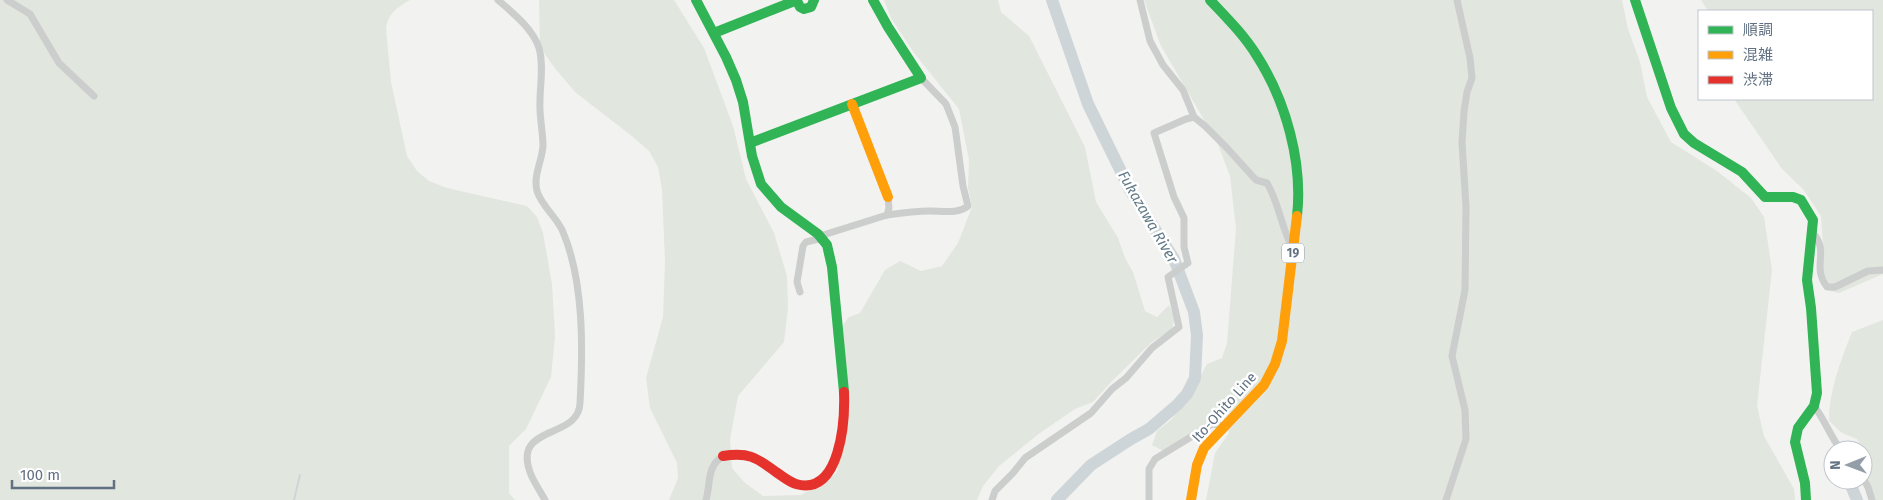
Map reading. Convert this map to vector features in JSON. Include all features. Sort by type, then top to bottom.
[{"type":"street","points":[[7,0],[30,14],[59,63],[94,96]]},
{"type":"street","points":[[498,0],[522,22],[539,47],[542,76],[540,101],[543,147],[536,180],[536,190],[563,230],[574,261],[580,315],[582,355],[580,407],[576,416],[569,424],[535,440],[528,450],[527,460],[532,477],[545,500]]},
{"type":"street","points":[[696,0],[735,77],[740,92],[757,174],[768,194],[796,219],[821,237],[829,252],[843,384],[844,422],[836,462],[831,471],[814,485],[802,486],[792,484],[751,455],[740,453],[723,456],[717,460],[710,470],[706,500]]},
{"type":"street","points":[[714,33],[797,1],[800,7],[808,9],[814,0]]},
{"type":"street","points":[[800,292],[797,282],[803,246],[806,242],[887,214],[944,212],[964,209],[968,206],[954,127],[946,104],[921,78],[873,0]]},
{"type":"street","points":[[1140,0],[1150,42],[1163,65],[1183,90],[1194,117],[1222,142],[1256,180],[1267,184],[1272,192],[1286,236],[1293,249]]},
{"type":"street","name":"Ito-Ohito Line","points":[[1191,500],[1200,456],[1204,448],[1264,385],[1274,368],[1282,341],[1299,198],[1299,184],[1294,154],[1285,120],[1275,93],[1260,61],[1210,0]]},
{"type":"street","points":[[1446,500],[1466,439],[1466,410],[1452,356],[1465,290],[1466,207],[1462,142],[1467,92],[1472,78],[1470,58],[1458,0]]},
{"type":"street","points":[[1635,0],[1671,108],[1684,134],[1694,143],[1742,172],[1765,197],[1793,197],[1801,200],[1813,220],[1807,280],[1817,392],[1814,406],[1798,428],[1795,442],[1805,483],[1806,500]]},
{"type":"street","points":[[750,144],[921,78]]},
{"type":"street","points":[[852,104],[888,197],[889,208],[887,214]]},
{"type":"street","points":[[992,500],[995,491],[1025,458],[1091,413],[1112,389],[1126,378],[1152,348],[1180,327],[1172,299],[1169,275],[1188,263],[1184,247],[1184,218],[1174,197],[1154,133],[1186,118],[1194,117]]},
{"type":"street","points":[[1813,233],[1819,240],[1821,248],[1820,278],[1827,287],[1835,287],[1868,271],[1883,270]]},
{"type":"street","points":[[1814,406],[1822,416],[1833,440]]},
{"type":"street","points":[[1149,500],[1149,469],[1155,459],[1212,424],[1224,426]]},
{"type":"shaded area","points":[[0,0],[410,0],[391,14],[386,28],[391,82],[407,156],[417,171],[429,181],[447,188],[527,206],[537,217],[543,233],[552,284],[555,336],[551,377],[526,429],[509,446],[509,493],[515,500],[0,500]]},
{"type":"shaded area","points":[[539,0],[674,0],[704,48],[733,126],[746,179],[774,233],[787,276],[788,308],[784,342],[738,396],[730,440],[732,468],[744,482],[763,496],[801,495],[829,479],[837,472],[843,429],[840,329],[849,317],[860,313],[885,270],[900,261],[921,271],[942,266],[958,243],[972,207],[968,188],[969,160],[959,109],[914,53],[891,18],[884,0],[998,0],[1001,12],[1029,36],[1085,147],[1096,202],[1118,238],[1125,258],[1133,272],[1145,311],[1157,317],[1169,305],[1173,313],[1174,322],[1172,329],[1152,342],[1093,402],[1075,409],[1040,433],[999,466],[983,486],[977,500],[669,500],[678,478],[677,463],[650,408],[646,378],[663,317],[665,262],[662,189],[658,167],[649,151],[575,92],[554,67],[540,47]]},
{"type":"shaded area","points":[[1144,0],[1622,0],[1628,29],[1640,62],[1647,97],[1671,142],[1717,171],[1751,198],[1764,217],[1772,270],[1757,406],[1764,436],[1794,489],[1795,500],[1206,500],[1215,453],[1229,433],[1222,416],[1163,451],[1152,445],[1157,431],[1171,420],[1191,394],[1207,364],[1222,358],[1227,343],[1236,229],[1230,176],[1217,142],[1161,46]]},
{"type":"shaded area","points":[[1701,0],[1883,0],[1883,274],[1839,293],[1830,291],[1821,279],[1823,245],[1821,216],[1803,189],[1782,169],[1735,100],[1873,100],[1873,10],[1707,10]]},
{"type":"shaded area","points":[[1883,320],[1883,500],[1873,500],[1868,490],[1873,490],[1873,440],[1858,440],[1842,433],[1829,421],[1836,375],[1852,332]]},
{"type":"waterway","name":"Fukazawa River","points":[[1052,0],[1088,104],[1130,190],[1174,259],[1194,312],[1197,335],[1195,378],[1187,394],[1149,429],[1091,465],[1057,500]]},
{"type":"waterway","points":[[294,500],[300,475]]},
{"type":"waterway","points":[[1853,490],[1857,500]]},
{"type":"traffic: fast","points":[[696,0],[736,80],[743,102],[752,156],[761,184],[781,207],[818,234],[827,245],[832,267],[844,392]]},
{"type":"traffic: fast","points":[[714,33],[797,0]]},
{"type":"traffic: fast","points":[[797,1],[800,7],[804,9],[811,7],[814,0]]},
{"type":"traffic: fast","points":[[750,143],[921,78],[873,0]]},
{"type":"traffic: fast","points":[[1210,0],[1252,48],[1267,74],[1284,112],[1295,154],[1298,196],[1297,216]]},
{"type":"traffic: fast","points":[[1635,0],[1671,108],[1684,134],[1694,143],[1742,172],[1765,197],[1793,197],[1801,200],[1813,220],[1807,280],[1811,308],[1817,393],[1814,406],[1798,428],[1795,442],[1805,483],[1806,500]]},
{"type":"traffic: slow","points":[[852,104],[888,197]]},
{"type":"traffic: slow","points":[[1191,500],[1197,465],[1204,448],[1264,385],[1275,364],[1282,341],[1297,216]]},
{"type":"traffic: jam","points":[[723,456],[745,455],[757,459],[796,484],[811,485],[823,479],[831,468],[837,453],[843,420],[844,392]]}]
